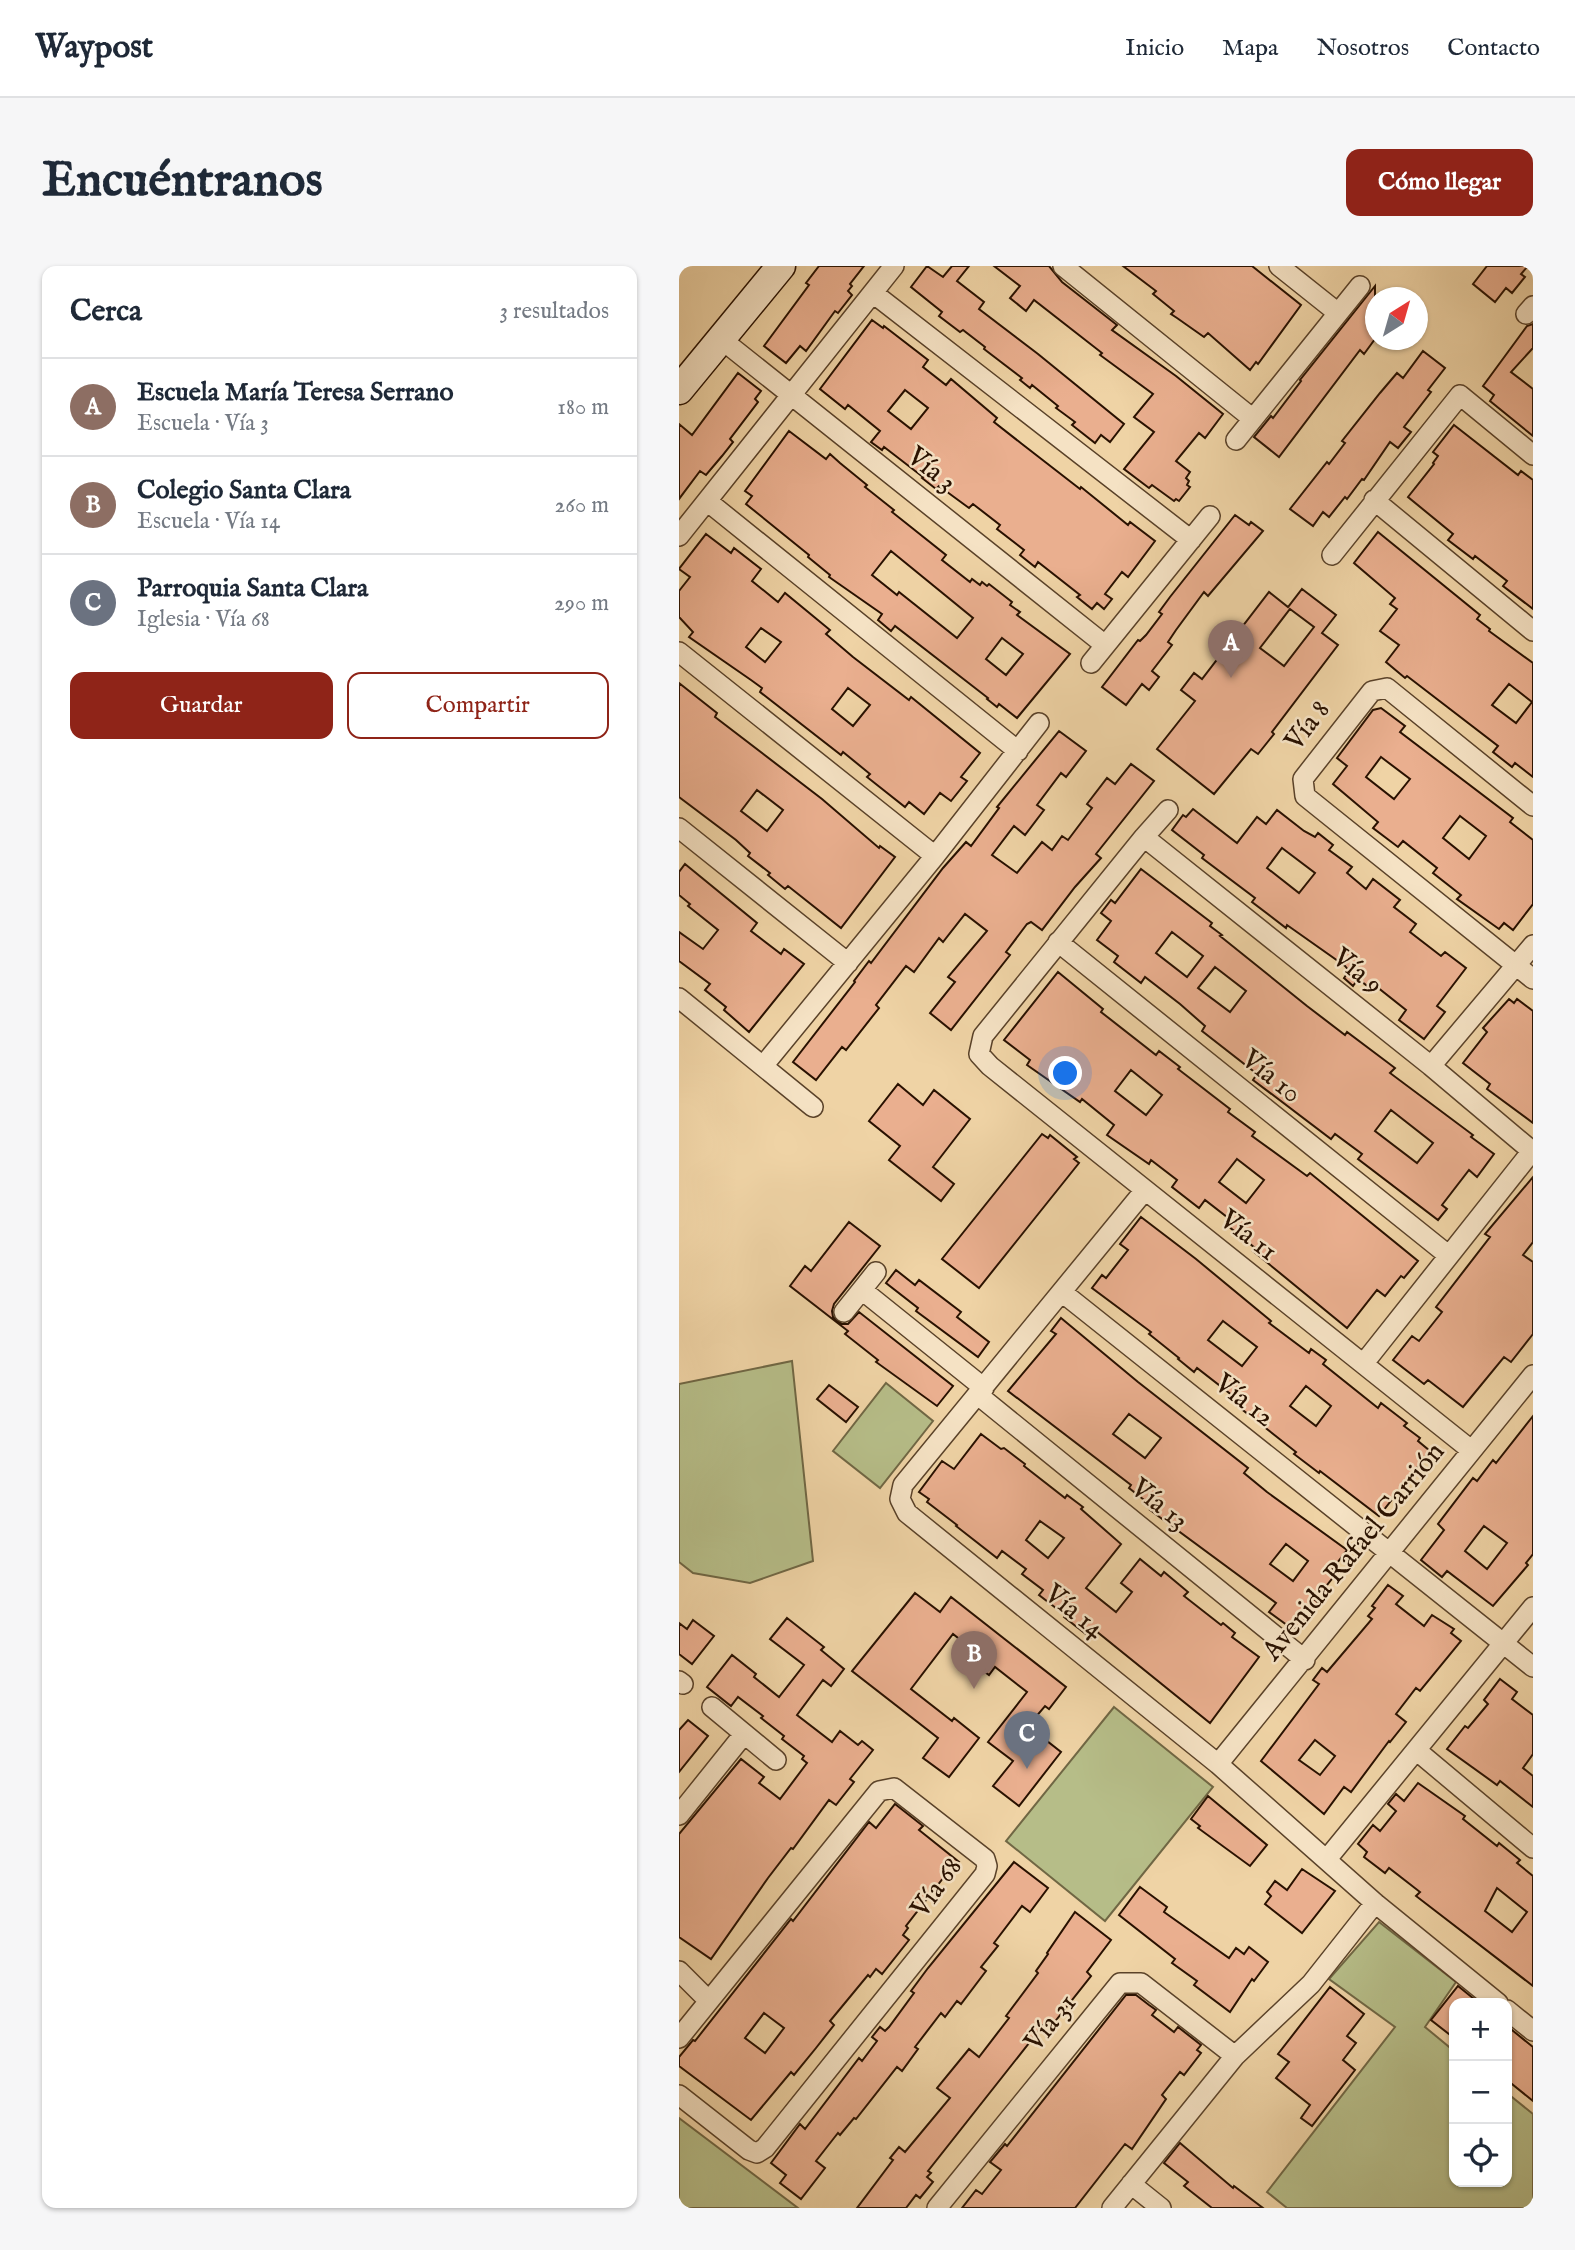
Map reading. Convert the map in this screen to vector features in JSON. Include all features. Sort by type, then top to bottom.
[{"type":"street","points":[[679,390],[781,266]]},
{"type":"street","points":[[679,536],[894,266]]},
{"type":"street","points":[[1063,266],[1252,419]]},
{"type":"street","points":[[1279,266],[1338,313]]},
{"type":"street","points":[[1236,440],[1360,286]]},
{"type":"street","points":[[873,293],[1191,540]]},
{"type":"street","name":"Vía 3","points":[[721,339],[1105,645]]},
{"type":"street","points":[[1332,555],[1460,396],[1533,455]]},
{"type":"street","points":[[1374,500],[1533,631]]},
{"type":"street","points":[[707,501],[1018,751]]},
{"type":"street","points":[[1091,663],[1210,516]]},
{"type":"street","points":[[679,652],[935,856]]},
{"type":"street","name":"Vía 8","points":[[1533,806],[1387,688],[1371,691],[1303,779],[1305,796],[1533,979]]},
{"type":"street","points":[[763,1066],[935,856],[1039,723]]},
{"type":"street","points":[[1058,942],[1168,810]]},
{"type":"street","points":[[679,828],[848,963]]},
{"type":"street","name":"Vía 9","points":[[1144,837],[1533,1152]]},
{"type":"street","name":"Vía 11","points":[[1058,942],[983,1036],[979,1054],[990,1066],[1472,1450]]},
{"type":"street","name":"Vía 10","points":[[1058,942],[1448,1255]]},
{"type":"street","points":[[1430,1066],[1533,945]]},
{"type":"street","points":[[679,998],[813,1107]]},
{"type":"street","points":[[1364,1363],[1533,1152]]},
{"type":"street","points":[[981,1391],[1145,1190]]},
{"type":"street","points":[[844,1312],[876,1272]]},
{"type":"street","name":"Vía 13","points":[[862,1290],[1305,1660]]},
{"type":"street","name":"Vía 12","points":[[1063,1293],[1533,1667]]},
{"type":"street","name":"Avenida Rafael Carrión","points":[[1218,1764],[1305,1660],[1533,1375]]},
{"type":"street","name":"Vía 14","points":[[981,1391],[903,1485],[900,1499],[907,1513],[1218,1764],[1375,1903],[1492,1998]]},
{"type":"street","points":[[1327,1859],[1533,1607]]},
{"type":"street","points":[[712,1707],[776,1760]]},
{"type":"street","points":[[679,1815],[744,1734]]},
{"type":"street","points":[[1416,1750],[1533,1848]]},
{"type":"street","name":"Vía 68","points":[[679,2038],[879,1791],[894,1788],[985,1859],[985,1874],[765,2148],[757,2153],[749,2150],[679,2095]]},
{"type":"street","points":[[1112,2208],[1235,2056],[1311,1984],[1375,1903]]},
{"type":"street","points":[[679,1971],[708,2000]]},
{"type":"street","name":"Vía 31","points":[[937,2208],[1120,1983],[1141,1983],[1235,2056]]},
{"type":"street","points":[[1512,2014],[1533,2031]]},
{"type":"street","points":[[1131,2184],[1161,2208]]},
{"type":"green space","points":[[792,1361],[813,1561],[750,1583],[693,1573],[679,1562],[679,1384]]},
{"type":"green space","points":[[886,1383],[933,1421],[880,1488],[833,1451]]},
{"type":"green space","points":[[1114,1707],[1213,1787],[1105,1921],[1006,1841]]},
{"type":"green space","points":[[1379,1922],[1456,1982],[1425,2027],[1449,2047],[1449,2187],[1512,2187],[1512,2097],[1533,2114],[1533,2208],[1287,2208],[1267,2192],[1395,2027],[1329,1979]]},
{"type":"green space","points":[[679,2118],[798,2208],[679,2208]]},
{"type":"building","points":[[819,266],[864,266],[850,284],[852,286],[848,291],[852,295],[838,313],[835,311],[806,351],[800,346],[786,363],[764,346],[809,285],[806,283]]},
{"type":"building","points":[[927,266],[943,277],[952,266],[969,266],[957,281],[984,302],[979,309],[1124,424],[1110,442],[1101,435],[1095,443],[1072,425],[1075,422],[1056,408],[1058,406],[1032,385],[1030,388],[1020,380],[1022,378],[963,330],[960,332],[939,316],[942,312],[911,287]]},
{"type":"building","points":[[994,266],[1049,266],[1062,282],[1117,325],[1112,330],[1223,414],[1205,438],[1199,433],[1176,461],[1190,472],[1186,478],[1190,487],[1179,501],[1174,501],[1152,485],[1149,488],[1124,469],[1154,432],[1134,417],[1153,394],[1100,355],[1102,353],[1034,300],[1026,311],[1010,298],[1020,286]]},
{"type":"building","points":[[1123,266],[1252,266],[1301,305],[1258,364],[1256,362],[1250,370],[1208,333],[1204,337],[1171,314],[1174,311],[1153,294],[1156,291]]},
{"type":"building","points":[[1487,266],[1528,266],[1521,274],[1525,277],[1512,293],[1506,288],[1495,302],[1473,284]]},
{"type":"building","points":[[1365,299],[1367,350],[1364,354],[1360,350],[1279,457],[1254,437],[1271,416],[1273,418]]},
{"type":"building","points":[[872,320],[928,360],[923,367],[946,385],[951,379],[997,418],[994,422],[1128,525],[1130,522],[1155,541],[1128,577],[1122,572],[1105,594],[1112,599],[1104,609],[1097,603],[1092,609],[1077,597],[1080,595],[1038,562],[1035,567],[1020,555],[1024,550],[997,529],[1000,525],[973,504],[969,508],[939,486],[936,489],[884,447],[882,450],[871,442],[880,431],[848,405],[845,409],[820,389]],"holes":[[[905,390],[928,408],[911,429],[888,411]]]},
{"type":"building","points":[[1533,324],[1533,348],[1511,372],[1533,389],[1533,436],[1490,401],[1494,395],[1483,386],[1527,326]]},
{"type":"building","points":[[1423,351],[1445,368],[1428,390],[1431,392],[1404,427],[1411,432],[1398,448],[1390,442],[1364,480],[1362,479],[1347,499],[1345,497],[1329,517],[1323,512],[1313,526],[1290,509],[1327,462],[1329,464],[1345,443],[1342,441],[1380,393],[1397,373],[1403,378]]},
{"type":"building","points":[[738,373],[761,391],[755,399],[758,402],[730,439],[733,442],[722,456],[706,475],[700,471],[679,499],[679,424],[692,435]]},
{"type":"building","points":[[1454,425],[1518,475],[1521,471],[1533,480],[1533,609],[1503,586],[1507,581],[1475,556],[1473,559],[1448,540],[1453,534],[1408,497],[1434,464],[1438,456],[1433,452]]},
{"type":"building","points":[[789,431],[826,459],[830,454],[894,510],[892,512],[946,555],[942,560],[970,582],[972,579],[980,585],[982,582],[987,586],[989,584],[1012,602],[1010,605],[1020,612],[1017,615],[1070,654],[1017,718],[999,704],[997,707],[895,626],[891,631],[878,620],[882,614],[829,577],[809,555],[746,504],[752,496],[745,491]],"holes":[[[891,551],[973,618],[957,638],[899,592],[897,595],[872,575]],[[1002,638],[1023,654],[1006,675],[986,659]]]},
{"type":"building","points":[[1235,515],[1263,531],[1208,596],[1204,592],[1176,630],[1168,642],[1172,645],[1152,671],[1159,677],[1149,690],[1142,684],[1126,705],[1102,687],[1138,640],[1146,635],[1162,614],[1159,612],[1170,597]]},
{"type":"building","points":[[1378,532],[1480,615],[1477,619],[1490,629],[1489,631],[1533,663],[1533,777],[1515,763],[1512,767],[1493,752],[1498,746],[1386,662],[1399,645],[1380,631],[1397,609],[1390,604],[1395,598],[1354,563]],"holes":[[[1509,684],[1532,702],[1516,723],[1492,705]]]},
{"type":"building","points":[[706,534],[731,553],[734,548],[761,569],[752,581],[778,602],[785,593],[830,630],[826,634],[853,657],[909,700],[911,697],[980,753],[961,777],[967,781],[951,801],[940,793],[924,814],[909,802],[905,807],[867,777],[870,774],[843,752],[841,755],[760,692],[762,688],[689,637],[693,632],[679,617],[679,591],[690,577],[679,569]],"holes":[[[761,628],[781,642],[765,662],[746,647]],[[848,688],[870,705],[853,726],[832,709]]]},
{"type":"building","points":[[1302,589],[1336,615],[1322,633],[1338,645],[1258,754],[1251,749],[1214,794],[1157,749],[1195,701],[1181,690],[1194,673],[1202,679],[1269,592],[1288,607]],"holes":[[[1290,609],[1314,627],[1284,666],[1260,648]]]},
{"type":"building","points":[[679,683],[717,713],[715,717],[822,799],[879,848],[880,846],[895,857],[841,928],[788,886],[785,889],[748,856],[750,853],[736,840],[679,797]],"holes":[[[757,790],[783,810],[767,831],[741,811]]]},
{"type":"building","points":[[1381,708],[1405,726],[1400,732],[1513,818],[1510,822],[1533,840],[1533,904],[1513,930],[1504,923],[1499,929],[1457,899],[1461,895],[1433,873],[1437,868],[1403,841],[1398,847],[1373,828],[1378,822],[1333,784],[1347,766],[1337,758],[1373,710]],"holes":[[[1381,757],[1410,779],[1394,799],[1366,777]],[[1460,816],[1486,836],[1469,859],[1443,838]]]},
{"type":"building","points":[[1059,731],[1086,751],[1066,777],[1061,773],[1037,805],[1044,810],[1025,835],[1014,826],[992,855],[1017,873],[1042,842],[1052,850],[1062,836],[1068,840],[1092,808],[1087,804],[1107,778],[1115,784],[1131,764],[1154,781],[1096,854],[1101,858],[1042,930],[1031,922],[1027,924],[1006,952],[1010,955],[951,1030],[930,1013],[955,982],[948,977],[987,931],[965,914],[943,942],[939,938],[914,972],[906,966],[876,1005],[879,1008],[846,1050],[842,1047],[816,1080],[793,1062],[943,868],[966,842],[971,846],[999,808],[997,807]]},
{"type":"building","points":[[1193,809],[1237,843],[1257,817],[1266,824],[1277,810],[1304,831],[1315,837],[1318,833],[1333,845],[1329,850],[1352,867],[1347,873],[1366,889],[1373,879],[1400,900],[1394,907],[1416,924],[1410,932],[1441,956],[1445,952],[1466,968],[1437,1006],[1445,1012],[1424,1039],[1399,1020],[1406,1010],[1377,987],[1374,991],[1358,979],[1353,986],[1344,978],[1349,971],[1345,966],[1287,925],[1286,928],[1252,902],[1255,898],[1202,858],[1204,855],[1172,830],[1183,815],[1186,817]],"holes":[[[1282,848],[1315,873],[1299,893],[1267,868]]]},
{"type":"building","points":[[685,864],[757,923],[751,931],[781,954],[784,949],[804,964],[749,1032],[724,1010],[726,1007],[705,990],[710,984],[679,961],[679,932],[703,949],[718,930],[688,906],[690,904],[679,895],[679,872]]},
{"type":"building","points":[[1141,869],[1212,923],[1210,926],[1222,935],[1220,936],[1307,1006],[1395,1068],[1390,1073],[1494,1154],[1477,1177],[1469,1170],[1442,1205],[1447,1209],[1438,1220],[1358,1159],[1362,1154],[1335,1134],[1331,1139],[1253,1080],[1257,1074],[1202,1031],[1205,1026],[1180,1004],[1145,977],[1141,983],[1114,962],[1118,956],[1097,940],[1111,921],[1101,913],[1111,900],[1115,903]],"holes":[[[1172,932],[1203,956],[1187,977],[1156,953]],[[1215,967],[1246,991],[1230,1012],[1198,988]],[[1391,1110],[1433,1143],[1417,1163],[1375,1131]]]},
{"type":"building","points":[[1058,972],[1103,1009],[1101,1012],[1156,1055],[1159,1051],[1230,1109],[1228,1112],[1255,1132],[1252,1136],[1307,1176],[1310,1173],[1418,1261],[1385,1296],[1377,1290],[1347,1328],[1253,1251],[1255,1248],[1228,1226],[1232,1221],[1205,1200],[1199,1208],[1172,1187],[1177,1180],[1151,1160],[1149,1164],[1107,1135],[1114,1125],[1082,1099],[1080,1102],[1027,1065],[1030,1060],[1004,1040]],"holes":[[[1131,1070],[1162,1095],[1146,1115],[1115,1091]],[[1237,1159],[1264,1180],[1246,1203],[1219,1182]]]},
{"type":"building","points":[[1509,999],[1514,1003],[1517,999],[1533,1011],[1533,1123],[1487,1089],[1490,1084],[1463,1063],[1487,1032],[1483,1028]]},
{"type":"building","points":[[898,1084],[923,1105],[934,1090],[970,1119],[933,1167],[954,1184],[941,1201],[889,1160],[900,1146],[869,1121]]},
{"type":"building","points":[[1042,1134],[1048,1138],[1050,1135],[1077,1157],[1074,1159],[1079,1163],[979,1288],[942,1259]]},
{"type":"building","points":[[1533,1177],[1533,1242],[1523,1255],[1533,1262],[1533,1334],[1511,1362],[1504,1357],[1463,1407],[1428,1380],[1424,1384],[1393,1360],[1412,1336],[1419,1341],[1442,1312],[1436,1307],[1490,1237],[1485,1234]]},
{"type":"building","points":[[1141,1217],[1271,1321],[1269,1323],[1309,1353],[1311,1349],[1326,1360],[1323,1364],[1378,1408],[1381,1403],[1407,1423],[1404,1426],[1420,1438],[1418,1441],[1430,1451],[1379,1516],[1294,1454],[1296,1452],[1230,1400],[1233,1396],[1197,1368],[1194,1372],[1149,1334],[1151,1332],[1092,1288],[1102,1275],[1106,1278],[1128,1250],[1120,1244]],"holes":[[[1223,1321],[1257,1347],[1242,1366],[1208,1340]],[[1306,1386],[1331,1406],[1316,1426],[1290,1406]]]},
{"type":"building","points":[[849,1222],[880,1246],[834,1304],[833,1317],[842,1324],[848,1324],[859,1312],[953,1386],[937,1406],[876,1362],[878,1360],[845,1334],[848,1331],[790,1286],[805,1266],[811,1271]]},
{"type":"building","points":[[896,1270],[915,1285],[919,1280],[961,1312],[957,1317],[989,1342],[978,1357],[916,1311],[918,1308],[886,1283]]},
{"type":"building","points":[[1061,1318],[1248,1468],[1244,1473],[1267,1492],[1347,1550],[1331,1571],[1335,1575],[1315,1600],[1318,1602],[1299,1627],[1291,1628],[1269,1612],[1276,1603],[1150,1510],[1153,1507],[1129,1488],[1131,1485],[1008,1391],[1056,1334],[1051,1331]],"holes":[[[1129,1414],[1161,1438],[1145,1458],[1113,1434]],[[1286,1544],[1308,1561],[1293,1581],[1270,1564]]]},
{"type":"building","points":[[829,1385],[858,1407],[846,1422],[817,1399]]},
{"type":"building","points":[[1533,1416],[1533,1554],[1526,1563],[1528,1565],[1493,1606],[1447,1571],[1442,1577],[1421,1560],[1444,1530],[1438,1524],[1473,1478],[1477,1481],[1493,1460],[1496,1463]],"holes":[[[1484,1526],[1507,1543],[1487,1569],[1465,1551]]]},
{"type":"building","points":[[981,1434],[1025,1464],[1024,1466],[1065,1498],[1067,1495],[1083,1507],[1081,1509],[1121,1544],[1086,1588],[1116,1612],[1132,1592],[1121,1583],[1140,1559],[1161,1576],[1164,1572],[1188,1592],[1184,1596],[1235,1633],[1232,1637],[1259,1657],[1210,1723],[1096,1631],[1091,1638],[1064,1617],[1065,1615],[1039,1595],[1043,1590],[1022,1574],[1026,1569],[1002,1551],[997,1558],[927,1502],[929,1499],[919,1492],[942,1461],[954,1469]],"holes":[[[1040,1521],[1064,1538],[1048,1558],[1026,1540]]]},
{"type":"building","points":[[1388,1585],[1403,1596],[1396,1604],[1424,1626],[1432,1615],[1454,1629],[1451,1633],[1461,1641],[1420,1691],[1416,1688],[1396,1714],[1406,1722],[1351,1792],[1344,1787],[1324,1814],[1261,1761],[1319,1684],[1313,1680],[1322,1668],[1327,1672],[1372,1619],[1368,1616],[1375,1608],[1372,1606]],"holes":[[[1315,1740],[1335,1756],[1320,1775],[1299,1760]]]},
{"type":"building","points":[[915,1593],[940,1612],[951,1597],[1066,1687],[1049,1709],[1045,1706],[1028,1726],[1061,1752],[1019,1806],[993,1786],[1013,1761],[988,1742],[1027,1692],[995,1667],[989,1675],[973,1663],[979,1655],[953,1634],[911,1689],[979,1738],[949,1777],[923,1758],[938,1738],[852,1671]]},
{"type":"building","points":[[787,1618],[824,1647],[821,1650],[844,1669],[831,1686],[823,1680],[797,1715],[832,1742],[840,1731],[858,1745],[862,1741],[873,1750],[850,1779],[854,1782],[836,1805],[829,1800],[793,1849],[791,1848],[711,1959],[679,1937],[679,1834],[741,1759],[764,1777],[759,1783],[780,1799],[807,1763],[802,1759],[804,1756],[782,1739],[784,1736],[738,1697],[731,1706],[707,1687],[732,1655],[779,1697],[804,1665],[770,1639]]},
{"type":"building","points":[[693,1620],[714,1636],[692,1664],[679,1654],[679,1623],[687,1629]]},
{"type":"building","points":[[1500,1679],[1517,1692],[1512,1699],[1533,1715],[1533,1754],[1523,1768],[1533,1776],[1533,1807],[1500,1781],[1497,1785],[1447,1749],[1465,1726],[1468,1728],[1488,1704],[1484,1700]]},
{"type":"building","points":[[688,1720],[708,1736],[679,1772],[679,1730]]},
{"type":"building","points":[[1418,1783],[1465,1816],[1463,1819],[1497,1846],[1499,1843],[1520,1860],[1517,1863],[1533,1876],[1533,1986],[1416,1896],[1420,1892],[1389,1868],[1385,1873],[1364,1857],[1367,1852],[1358,1844],[1373,1825],[1380,1831],[1396,1811],[1388,1804],[1396,1794],[1404,1801]],"holes":[[[1497,1888],[1527,1912],[1512,1932],[1485,1911]]]},
{"type":"building","points":[[1208,1796],[1267,1845],[1250,1866],[1198,1828],[1200,1826],[1191,1819]]},
{"type":"building","points":[[895,1804],[923,1826],[919,1830],[959,1862],[906,1926],[908,1928],[903,1935],[909,1940],[882,1974],[876,1969],[870,1977],[868,1975],[830,2021],[834,2025],[816,2048],[794,2075],[791,2072],[751,2120],[679,2066],[679,2057],[693,2040],[695,2041],[791,1919],[793,1921],[869,1822],[876,1828]],"holes":[[[764,2013],[784,2028],[765,2053],[745,2038]]]},
{"type":"building","points":[[1014,1862],[1048,1888],[1030,1912],[1022,1906],[994,1943],[998,1946],[981,1967],[986,1971],[961,2004],[957,2001],[945,2017],[941,2013],[915,2047],[918,2049],[902,2071],[897,2067],[856,2119],[834,2138],[816,2161],[825,2168],[801,2199],[780,2183],[786,2175],[771,2163],[800,2124],[805,2129],[859,2058],[862,2061],[877,2041],[872,2037],[880,2027],[885,2031],[889,2027],[914,1993],[911,1991],[928,1968]]},
{"type":"building","points":[[1302,1869],[1335,1891],[1302,1933],[1265,1904],[1271,1896],[1267,1892],[1275,1881],[1287,1890]]},
{"type":"building","points":[[1140,1887],[1167,1907],[1164,1912],[1229,1958],[1236,1948],[1244,1954],[1249,1947],[1268,1962],[1254,1981],[1252,1979],[1230,2012],[1194,1985],[1197,1981],[1172,1963],[1175,1959],[1119,1915]]},
{"type":"building","points":[[1075,1912],[1111,1940],[1087,1972],[1091,1976],[1053,2024],[1048,2019],[928,2171],[931,2173],[927,2177],[933,2182],[920,2198],[916,2195],[906,2208],[857,2208],[893,2160],[890,2158],[899,2147],[905,2152],[950,2098],[937,2088],[969,2049],[979,2057],[1009,2018],[1006,2016],[1038,1973],[1036,1971]]},
{"type":"building","points":[[1458,1986],[1473,1998],[1449,1998],[1449,2034],[1431,2020]]},
{"type":"building","points":[[1330,1987],[1364,2014],[1347,2036],[1356,2043],[1343,2060],[1355,2070],[1312,2126],[1301,2118],[1310,2105],[1276,2078],[1289,2062],[1278,2054]]},
{"type":"building","points":[[1126,1995],[1136,1995],[1156,2010],[1152,2015],[1174,2032],[1178,2027],[1201,2045],[1197,2050],[1201,2053],[1184,2075],[1180,2072],[1162,2095],[1166,2099],[1132,2149],[1125,2144],[1075,2208],[962,2208],[976,2190],[982,2194],[1001,2170],[990,2162],[1005,2144],[1007,2146]]},
{"type":"building","points":[[1512,2030],[1533,2047],[1533,2101],[1512,2084]]},
{"type":"building","points":[[1180,2143],[1233,2188],[1234,2186],[1263,2208],[1212,2208],[1184,2186],[1188,2182],[1164,2163]]},
{"type":"place","name":"Escuela María Teresa Serrano","points":[[1231,678]]},
{"type":"place","name":"Colegio Santa Clara","points":[[974,1689]]},
{"type":"place","name":"Parroquia Santa Clara","points":[[1027,1769]]}]
